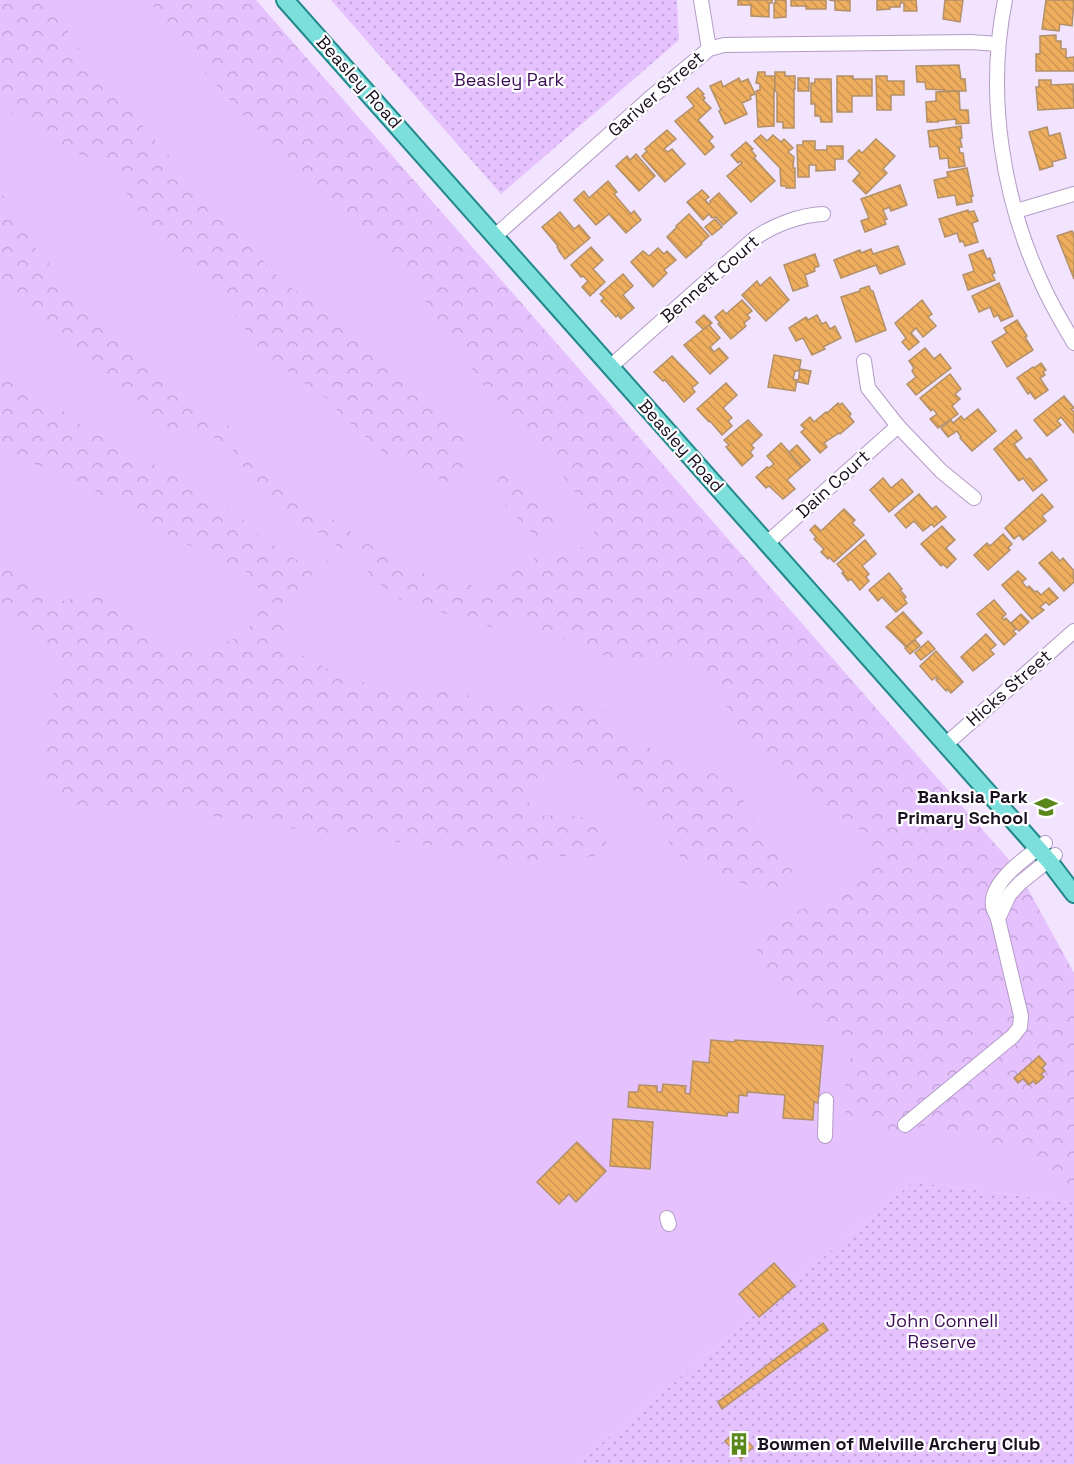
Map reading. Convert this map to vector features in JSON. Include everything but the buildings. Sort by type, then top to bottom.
[{"type":"main road","name":"Beasley Road","points":[[285,0],[498,233]]},
{"type":"main road","name":"Beasley Road","points":[[297,0],[613,364],[1046,852],[1074,878]]},
{"type":"main road","name":"Beasley Road","points":[[1046,852],[1074,894]]},
{"type":"street","points":[[701,0],[709,50]]},
{"type":"street","points":[[1005,0],[998,44],[997,81],[1006,173],[1028,251],[1043,286],[1074,342]]},
{"type":"street","name":"Gariver Street","points":[[498,233],[649,99],[709,50],[724,45],[970,42],[998,44]]},
{"type":"street","points":[[1016,211],[1074,194]]},
{"type":"street","name":"Bennett Court","points":[[613,364],[755,238],[779,225],[823,213]]},
{"type":"street","points":[[864,361],[868,388],[898,426],[941,471],[974,498]]},
{"type":"street","name":"Dain Court","points":[[770,540],[898,426]]},
{"type":"street","name":"Hicks Street","points":[[948,742],[1074,631]]},
{"type":"street","points":[[905,1125],[1013,1036],[1020,1027],[1021,1016],[998,919],[1009,894],[1046,852]]},
{"type":"street","points":[[825,1136],[826,1101]]},
{"type":"green space","points":[[0,0],[255,0],[1074,973],[1074,1203],[913,1182],[577,1464],[0,1464]]},
{"type":"green space","points":[[0,0],[52,0],[64,25],[93,72],[236,233],[283,281],[318,307],[449,417],[465,440],[467,460],[461,481],[444,493],[438,475],[426,475],[390,458],[351,424],[325,397],[287,371],[256,345],[231,309],[148,225],[117,177],[92,159],[59,147],[37,135],[14,118],[0,100]]},
{"type":"green space","points":[[148,0],[256,0],[1017,869],[1074,973],[1074,1192],[1043,1160],[965,1134],[927,1125],[902,1132],[847,1120],[842,1096],[853,1041],[828,1040],[814,1014],[803,1000],[787,989],[757,975],[755,955],[763,934],[777,923],[800,910],[827,901],[849,888],[866,868],[873,846],[852,820],[833,816],[796,789],[730,716],[721,688],[682,660],[659,656],[618,659],[595,653],[567,640],[519,623],[499,629],[492,628],[481,622],[418,607],[394,596],[374,579],[353,555],[317,568],[287,610],[286,642],[310,661],[357,681],[393,687],[421,687],[489,699],[544,698],[582,701],[607,712],[624,733],[661,754],[710,771],[739,793],[762,835],[779,846],[797,866],[797,878],[785,889],[754,887],[736,882],[707,872],[681,858],[648,815],[633,790],[603,770],[568,762],[545,768],[532,785],[528,801],[542,816],[575,816],[592,821],[602,832],[607,846],[598,855],[583,858],[552,855],[536,860],[511,863],[451,847],[341,837],[244,820],[112,805],[91,810],[64,801],[44,777],[42,740],[50,703],[57,684],[58,658],[0,617],[0,553],[24,578],[60,601],[99,595],[120,610],[154,641],[181,650],[226,642],[239,637],[258,612],[259,589],[247,572],[153,527],[84,484],[25,460],[0,442],[0,368],[15,384],[47,399],[87,429],[119,443],[155,465],[180,476],[218,500],[261,537],[296,560],[316,566],[347,552],[272,502],[244,468],[230,445],[197,430],[181,433],[163,427],[139,410],[76,356],[53,328],[0,292],[0,190],[31,242],[79,299],[137,353],[229,426],[289,493],[339,523],[387,557],[441,579],[456,575],[477,589],[488,588],[497,585],[535,558],[576,551],[587,543],[597,525],[586,506],[560,472],[485,388],[415,286],[370,234],[330,203],[288,157],[247,119],[197,64]]},
{"type":"green space","name":"Beasley Park","points":[[331,0],[677,0],[679,40],[501,194]]},
{"type":"green space","points":[[505,471],[538,492],[551,509],[562,518],[554,534],[546,538],[536,538],[507,507],[496,484]]},
{"type":"green space","name":"John Connell Reserve","points":[[913,1182],[1074,1203],[1074,1464],[577,1464]]},
{"type":"place","name":"Banksia Park Primary School","points":[[1046,807]]},
{"type":"place","name":"Bowmen of Melville Archery Club","points":[[739,1444]]}]
